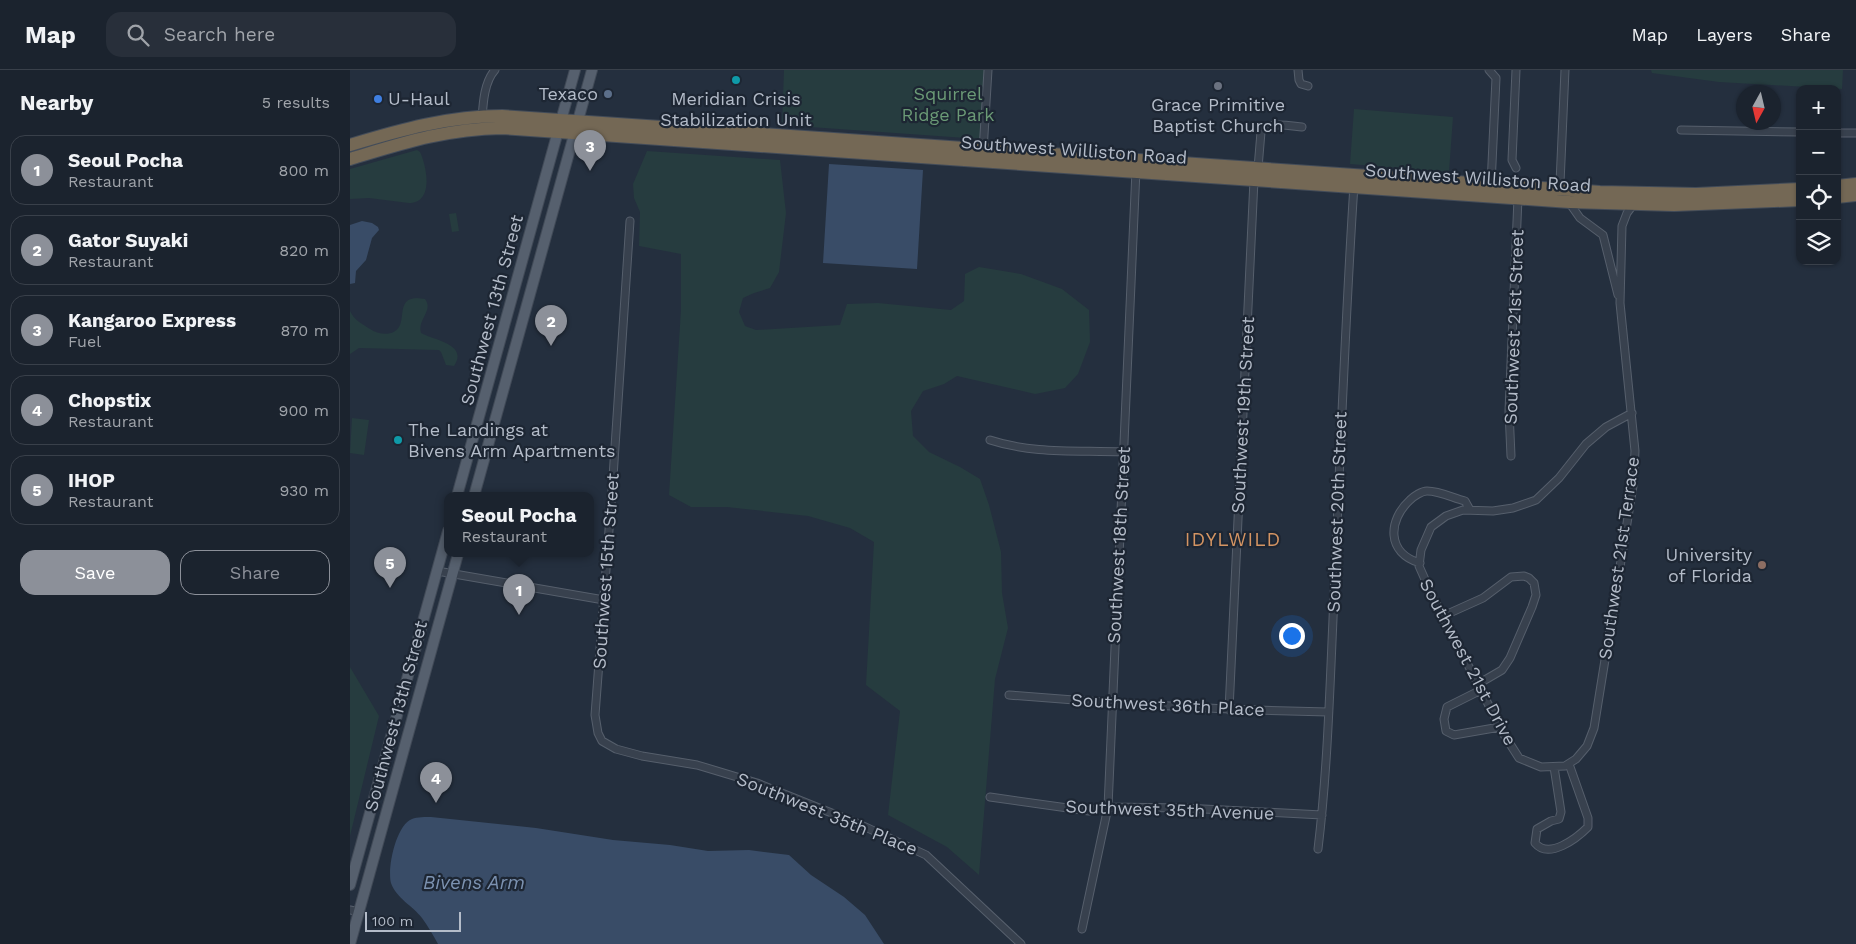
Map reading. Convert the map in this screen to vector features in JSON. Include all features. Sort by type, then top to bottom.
[{"type":"highway","name":"Southwest Williston Road","points":[[350,159],[482,122]]},
{"type":"highway","name":"Southwest Williston Road","points":[[350,146],[423,125],[482,122],[787,141],[1355,181],[1570,202],[1701,205],[1796,200]]},
{"type":"highway","name":"Southwest Williston Road","points":[[1355,181],[1492,185],[1610,193],[1672,194],[1796,189]]},
{"type":"highway","points":[[1841,186],[1856,184]]},
{"type":"highway","points":[[1841,197],[1856,195]]},
{"type":"main road","name":"Southwest 13th Street","points":[[458,492],[575,70]]},
{"type":"main road","name":"Southwest 13th Street","points":[[475,492],[592,70]]},
{"type":"main road","points":[[507,315],[522,323]]},
{"type":"main road","points":[[464,471],[479,476]]},
{"type":"main road","name":"Southwest 13th Street","points":[[350,885],[444,546]]},
{"type":"main road","name":"Southwest 13th Street","points":[[350,944],[354,911],[457,557]]},
{"type":"street","points":[[482,122],[485,92],[495,70]]},
{"type":"street","points":[[982,155],[988,70]]},
{"type":"street","points":[[1298,70],[1301,84],[1308,86]]},
{"type":"street","points":[[1516,70],[1512,160],[1516,168]]},
{"type":"street","points":[[1566,70],[1561,190],[1570,202]]},
{"type":"street","points":[[1491,71],[1496,78],[1492,185]]},
{"type":"street","name":"Southwest 19th Street","points":[[1229,710],[1256,174],[1261,132],[1264,128],[1270,126],[1302,127]]},
{"type":"street","points":[[1681,130],[1796,132]]},
{"type":"street","points":[[1841,133],[1856,133]]},
{"type":"street","name":"Southwest 18th Street","points":[[1082,929],[1108,807],[1136,165]]},
{"type":"street","name":"Southwest 20th Street","points":[[1318,849],[1322,815],[1328,712],[1340,434],[1355,181]]},
{"type":"street","name":"Southwest 21st Street","points":[[1511,456],[1509,411],[1518,198]]},
{"type":"street","name":"Southwest 21st Terrace","points":[[1570,202],[1580,218],[1603,235],[1620,303]]},
{"type":"street","name":"Southwest 21st Terrace","points":[[1557,767],[1569,764],[1576,759],[1587,746],[1594,728],[1633,486],[1635,451],[1620,303],[1622,226],[1627,213],[1634,204]]},
{"type":"street","name":"Southwest 15th Street","points":[[602,741],[598,734],[595,715],[630,221]]},
{"type":"street","name":"Southwest 21st Drive","points":[[1557,767],[1541,767],[1520,758],[1500,727],[1430,593],[1419,566],[1421,550],[1431,527],[1446,516],[1463,510],[1493,511],[1513,508],[1536,500],[1559,478],[1586,444],[1606,427],[1632,413]]},
{"type":"street","points":[[990,440],[1006,445],[1032,449],[1123,452]]},
{"type":"street","points":[[1420,563],[1411,560],[1403,554],[1396,545],[1394,524],[1403,506],[1414,496],[1426,491],[1465,501],[1470,510]]},
{"type":"street","points":[[437,571],[604,600]]},
{"type":"street","points":[[1443,616],[1483,598],[1511,578],[1524,576],[1534,583],[1536,595],[1532,607],[1510,658],[1502,670],[1480,687],[1448,707],[1444,713],[1446,731],[1454,735],[1500,727]]},
{"type":"street","name":"Southwest 36th Place","points":[[1008,695],[1112,704],[1229,710],[1328,712]]},
{"type":"street","name":"Southwest 35th Place","points":[[602,741],[616,749],[642,756],[697,765],[757,782],[859,824],[926,855],[1021,944]]},
{"type":"street","points":[[1557,767],[1561,812],[1559,819],[1537,829],[1536,842],[1539,847],[1544,849],[1560,846],[1578,836],[1588,827],[1588,818],[1569,764]]},
{"type":"street","name":"Southwest 35th Avenue","points":[[990,797],[1089,811],[1108,807],[1184,808],[1322,815]]},
{"type":"green space","name":"Squirrel Ridge Park","points":[[784,70],[984,70],[980,139],[782,125]]},
{"type":"green space","points":[[1651,70],[1843,70],[1842,89],[1841,85],[1796,86],[1719,82],[1652,73]]},
{"type":"green space","points":[[1354,109],[1453,117],[1449,172],[1350,164]]},
{"type":"green space","points":[[417,150],[423,158],[426,183],[422,197],[417,201],[409,203],[369,198],[350,199],[350,169]]},
{"type":"green space","points":[[647,151],[780,160],[786,213],[779,272],[770,288],[743,298],[739,312],[745,326],[756,330],[840,325],[847,304],[878,303],[951,310],[964,301],[965,274],[979,267],[1021,274],[1062,289],[1089,310],[1090,342],[1078,374],[1065,388],[1035,394],[957,376],[944,384],[923,391],[911,411],[913,436],[929,452],[980,479],[1001,552],[1002,593],[1008,628],[995,679],[979,875],[947,847],[888,815],[900,711],[866,685],[874,542],[850,528],[808,516],[727,507],[691,507],[669,495],[681,310],[681,254],[639,246],[640,212],[634,198],[633,184]]},
{"type":"green space","points":[[456,213],[459,231],[452,232],[449,214]]},
{"type":"green space","points":[[417,298],[425,299],[428,307],[421,323],[421,333],[453,348],[457,353],[454,366],[446,365],[439,350],[359,348],[350,354],[350,311],[358,322],[374,331],[386,334],[398,329],[406,302]]},
{"type":"green space","points":[[352,418],[369,420],[364,455],[350,453]]},
{"type":"green space","points":[[350,667],[379,716],[350,836]]},
{"type":"water","points":[[829,164],[923,170],[917,269],[823,263]]},
{"type":"water","points":[[362,221],[372,223],[379,230],[372,238],[366,260],[356,271],[355,283],[350,284],[350,225]]},
{"type":"water","name":"Bivens Arm","points":[[431,817],[536,828],[613,840],[670,845],[708,851],[749,850],[789,855],[811,875],[844,897],[865,915],[884,944],[438,944],[422,918],[393,888],[390,876],[394,848],[401,829],[412,819]]},
{"type":"place","name":"Meridian Crisis Stabilization Unit","points":[[736,80]]},
{"type":"place","name":"Grace Primitive Baptist Church","points":[[1218,86]]},
{"type":"place","name":"Texaco","points":[[608,94]]},
{"type":"place","name":"U-Haul","points":[[378,99]]},
{"type":"place","name":"Kangaroo Express","points":[[590,171]]},
{"type":"place","name":"Gator Suyaki","points":[[551,346]]},
{"type":"place","name":"The Landings at Bivens Arm Apartments","points":[[398,440]]},
{"type":"place","name":"University of Florida","points":[[1762,565]]},
{"type":"place","name":"IHOP","points":[[390,588]]},
{"type":"place","name":"Seoul Pocha","points":[[519,615]]},
{"type":"place","name":"Chopstix","points":[[436,803]]},
{"type":"district","name":"IDYLWILD","points":[[1233,539]]}]
